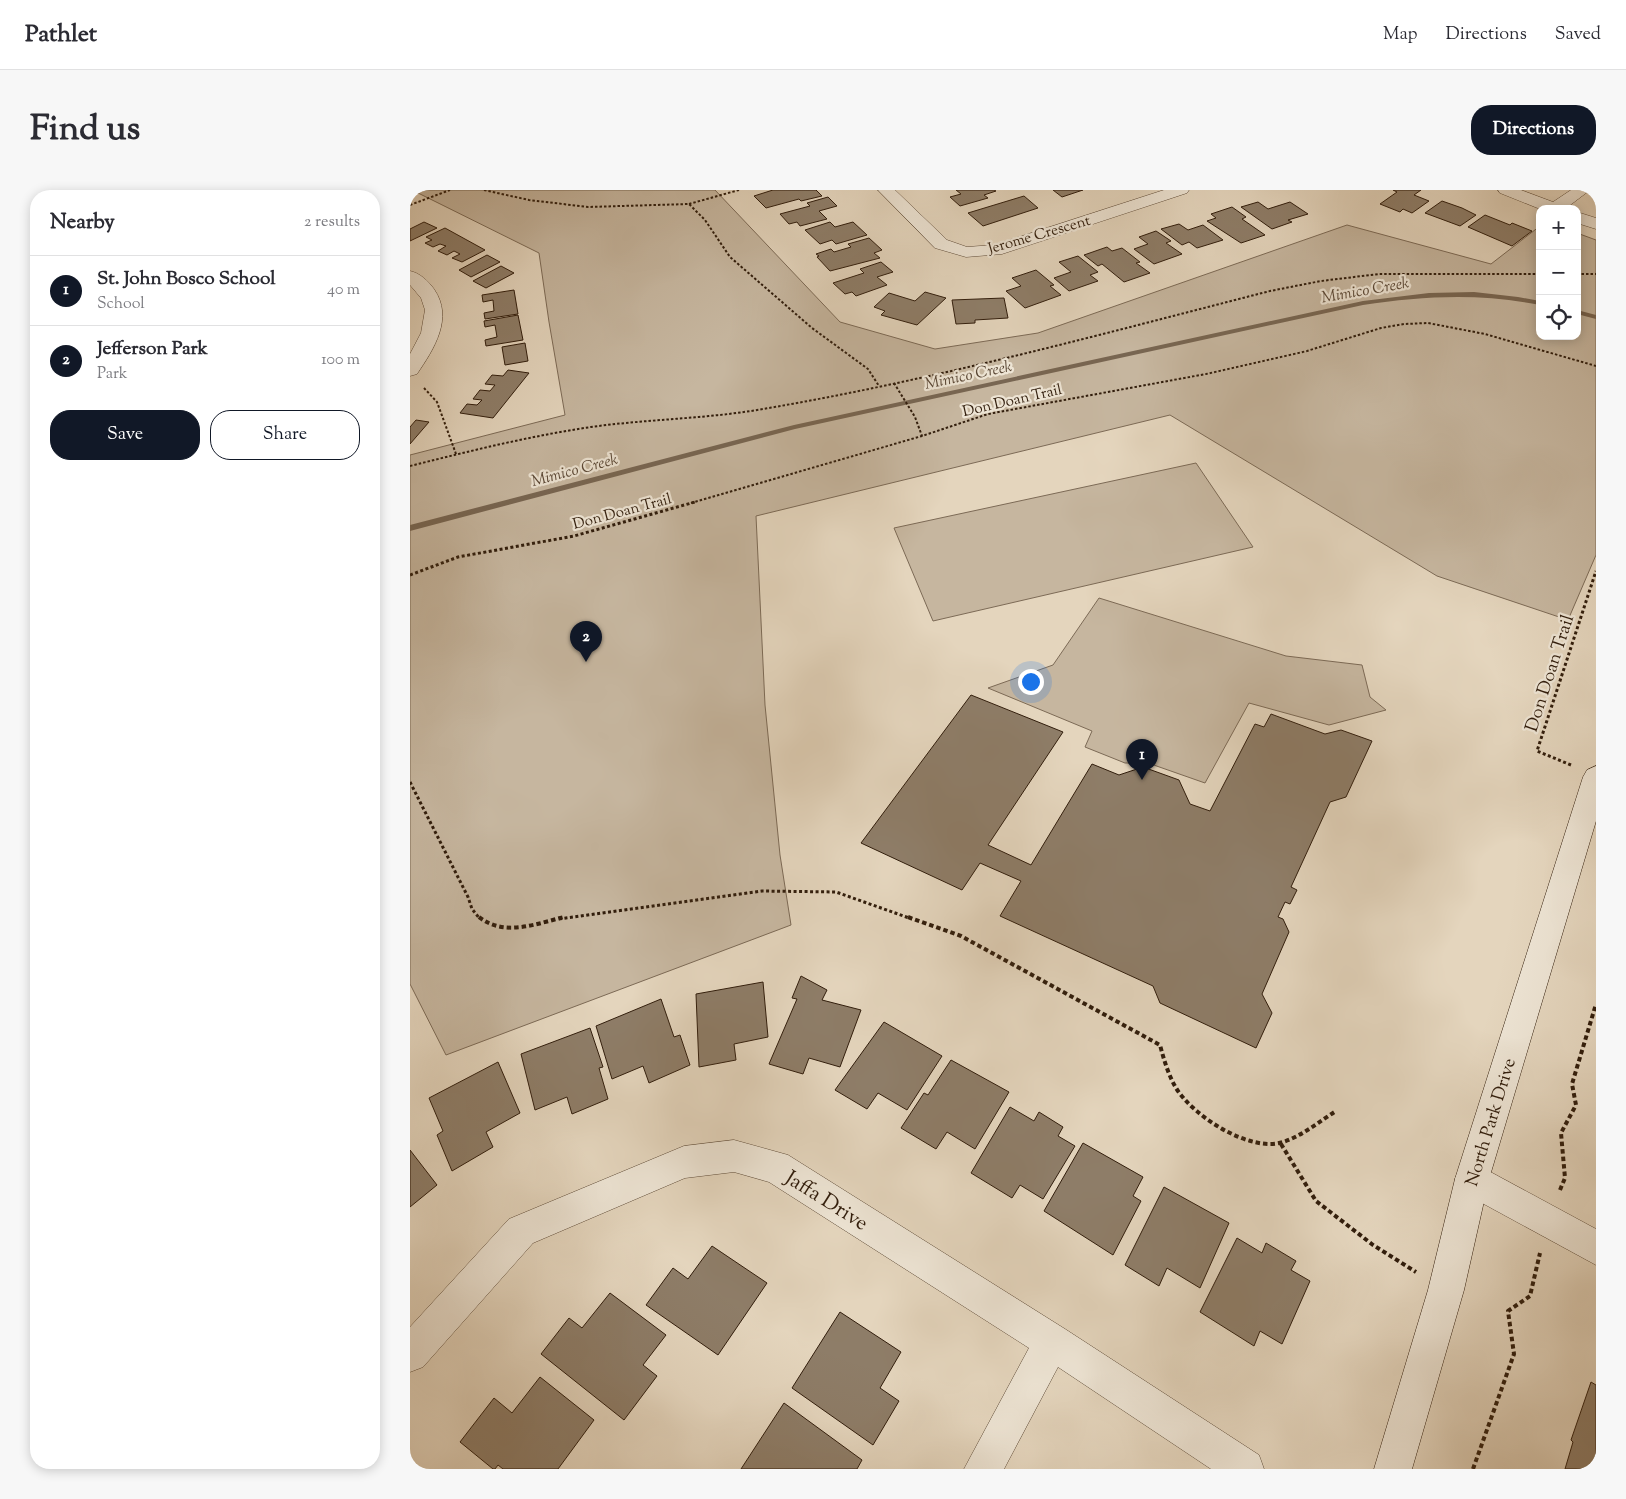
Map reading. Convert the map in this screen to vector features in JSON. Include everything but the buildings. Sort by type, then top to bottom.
[{"type":"street","name":"Jerome Crescent","points":[[886,190],[941,244],[966,252],[996,250],[1181,190]]},
{"type":"street","points":[[1506,190],[1548,205]]},
{"type":"street","points":[[1560,205],[1582,190]]},
{"type":"street","points":[[1581,218],[1596,224]]},
{"type":"street","points":[[410,276],[419,282],[429,296],[435,313],[429,340],[410,370]]},
{"type":"street","name":"North Park Drive","points":[[1393,1469],[1446,1290],[1472,1179],[1588,772]]},
{"type":"street","name":"Jaffa Drive","points":[[410,1354],[521,1231],[684,1162],[734,1156],[776,1167],[1052,1342],[1245,1469]]},
{"type":"street","points":[[1472,1179],[1596,1248]]},
{"type":"street","points":[[983,1469],[1052,1342]]},
{"type":"path","points":[[410,205],[450,190]]},
{"type":"path","points":[[484,190],[529,200],[588,207],[689,204],[739,190]]},
{"type":"path","points":[[689,204],[705,220],[730,256],[812,328],[868,369],[879,386]]},
{"type":"path","points":[[410,466],[554,433],[617,424],[691,419],[762,410],[954,371],[1270,291],[1321,281],[1379,274],[1536,274]]},
{"type":"path","points":[[1581,274],[1596,274]]},
{"type":"path","name":"Don Doan Trail","points":[[410,575],[458,557],[574,536],[922,436],[988,414],[1206,374],[1307,351],[1381,328],[1404,324],[1428,324],[1485,334],[1596,366]]},
{"type":"path","points":[[894,383],[915,417],[922,436]]},
{"type":"path","points":[[423,388],[437,402],[456,454]]},
{"type":"path","name":"Don Doan Trail","points":[[1588,772],[1537,751],[1596,571]]},
{"type":"path","points":[[410,782],[468,897],[472,909],[480,919],[493,925],[509,928],[526,927],[570,916],[762,891],[836,892],[961,936],[1160,1045],[1169,1075],[1187,1103],[1214,1125],[1247,1140],[1281,1144],[1336,1111]]},
{"type":"path","points":[[1281,1144],[1316,1201],[1373,1245],[1446,1290]]},
{"type":"shaded area","points":[[412,190],[715,190],[840,322],[935,349],[1038,333],[1347,225],[1491,264],[1536,229],[1536,340],[1581,340],[1581,234],[1596,240],[1596,555],[1568,620],[1437,576],[1170,415],[756,516],[765,705],[780,855],[791,925],[446,1055],[410,984],[410,455],[565,415],[539,253]]},
{"type":"shaded area","points":[[1196,463],[1253,547],[933,621],[894,528]]},
{"type":"shaded area","points":[[1099,598],[1286,656],[1362,665],[1370,697],[1386,710],[1329,725],[1249,703],[1205,783],[1148,763],[1125,763],[1085,747],[1092,731],[988,688],[1053,665]]},
{"type":"waterway","name":"Mimico Creek","points":[[410,528],[794,427],[1363,303],[1407,297],[1452,294],[1496,296],[1536,302]]},
{"type":"waterway","name":"Mimico Creek","points":[[1581,313],[1596,317]]},
{"type":"place","name":"Jefferson Park","points":[[586,662]]},
{"type":"place","name":"St. John Bosco School","points":[[1142,780]]}]
